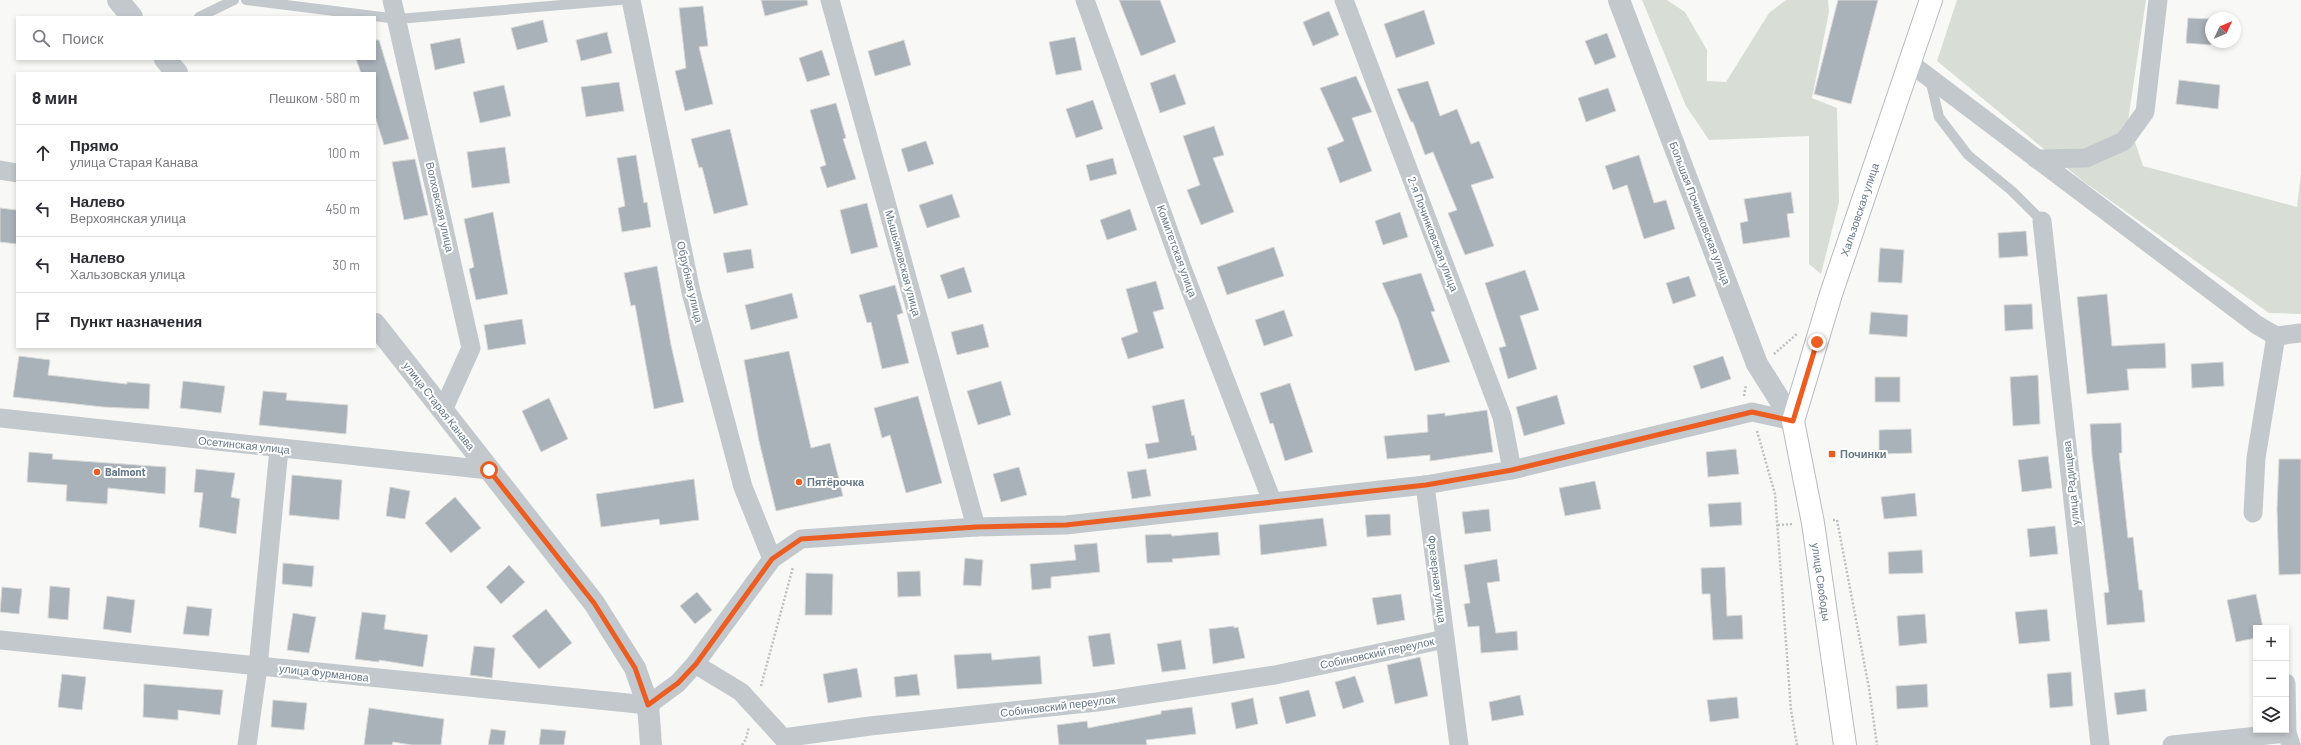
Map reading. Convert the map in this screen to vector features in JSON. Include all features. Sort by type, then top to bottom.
[{"type":"main road","name":"Хальзовская улица","points":[[1793,421],[1831,294],[1931,0]]},
{"type":"main road","name":"улица Свободы","points":[[1793,421],[1813,523],[1845,745]]},
{"type":"street","points":[[118,0],[131,16]]},
{"type":"street","name":"Волховская улица","points":[[392,0],[398,20],[471,348],[443,410]]},
{"type":"street","name":"Обрубная улица","points":[[631,0],[692,292],[742,487],[772,559]]},
{"type":"street","name":"Мышьяковская улица","points":[[830,0],[976,527]]},
{"type":"street","name":"Комитетская улица","points":[[1085,0],[1182,268],[1272,501]]},
{"type":"street","name":"2-я Починковская улица","points":[[1344,0],[1502,417],[1512,470]]},
{"type":"street","name":"Большая Починковская улица","points":[[1619,0],[1757,364],[1793,421]]},
{"type":"street","points":[[2036,159],[2086,158],[2124,141],[2145,112],[2158,0]]},
{"type":"street","points":[[167,60],[175,72]]},
{"type":"street","points":[[1910,63],[2257,325],[2276,336],[2301,333]]},
{"type":"street","points":[[0,170],[16,173]]},
{"type":"street","name":"улица Радищева","points":[[2042,221],[2100,745]]},
{"type":"street","name":"улица Старая Канава","points":[[376,325],[594,603],[635,668],[648,705],[654,743]]},
{"type":"street","points":[[2253,514],[2253,494],[2258,439],[2276,336]]},
{"type":"street","points":[[648,705],[678,683],[696,664],[772,559],[801,539],[976,527],[1066,525],[1426,485],[1512,470],[1752,412],[1793,421]]},
{"type":"street","name":"Осетинская улица","points":[[0,418],[279,449],[489,470]]},
{"type":"street","points":[[247,745],[258,667],[279,449]]},
{"type":"street","name":"Фрезерная улица","points":[[1426,485],[1459,745]]},
{"type":"street","name":"Собиновский переулок","points":[[696,664],[742,692],[784,738],[870,726],[1105,701],[1275,675],[1445,639]]},
{"type":"street","name":"улица Фурманова","points":[[0,640],[648,705]]},
{"type":"street","points":[[2172,745],[2289,739],[2287,697]]},
{"type":"lane","points":[[201,16],[234,0]]},
{"type":"lane","points":[[246,0],[368,16]]},
{"type":"lane","points":[[376,17],[398,20],[620,0]]},
{"type":"lane","points":[[1930,79],[1939,117],[1968,155],[2012,191],[2042,221]]},
{"type":"path","points":[[1752,412],[1775,494],[1791,710],[1797,745]]},
{"type":"path","points":[[1778,525],[1837,520],[1869,688],[1877,745]]},
{"type":"path","points":[[742,745],[746,739],[801,539]]},
{"type":"shaded area","points":[[1642,0],[1667,0],[1685,12],[1707,50],[1707,81],[1726,82],[1769,13],[1786,0],[1828,0],[1829,12],[1812,98],[1837,108],[1839,202],[1821,274],[1809,264],[1809,136],[1709,140],[1686,106]]},
{"type":"shaded area","points":[[1957,0],[2146,0],[2128,121],[2143,166],[2297,207],[2301,173],[2301,314],[2269,313],[2084,182],[1937,61]]},
{"type":"building","points":[[761,0],[807,0],[808,5],[765,16]]},
{"type":"building","points":[[1119,0],[1160,0],[1176,42],[1141,56]]},
{"type":"building","points":[[1838,0],[1878,0],[1851,104],[1814,94]]},
{"type":"building","points":[[703,6],[708,46],[699,47],[713,104],[685,111],[675,71],[686,68],[679,8]]},
{"type":"building","points":[[1424,10],[1435,44],[1396,58],[1384,24]]},
{"type":"building","points":[[1329,11],[1339,35],[1313,46],[1303,22]]},
{"type":"building","points":[[2188,18],[2205,19],[2205,45],[2186,43]]},
{"type":"building","points":[[543,20],[548,42],[517,50],[511,28]]},
{"type":"building","points":[[607,32],[612,53],[581,61],[576,40]]},
{"type":"building","points":[[1607,33],[1616,57],[1595,65],[1585,41]]},
{"type":"building","points":[[1075,37],[1082,70],[1056,75],[1049,42]]},
{"type":"building","points":[[460,38],[465,63],[435,70],[430,44]]},
{"type":"building","points":[[376,40],[379,40],[409,139],[384,145],[376,119],[376,72],[361,72],[356,60],[376,60]]},
{"type":"building","points":[[904,40],[911,65],[875,76],[868,51]]},
{"type":"building","points":[[822,50],[830,75],[807,82],[799,58]]},
{"type":"building","points":[[1175,74],[1186,104],[1160,113],[1150,83]]},
{"type":"building","points":[[1356,76],[1372,112],[1352,118],[1372,171],[1340,183],[1327,148],[1344,141],[1320,88]]},
{"type":"building","points":[[2179,80],[2220,85],[2218,109],[2176,104]]},
{"type":"building","points":[[1428,81],[1440,116],[1457,109],[1471,144],[1479,141],[1494,178],[1471,185],[1494,246],[1465,255],[1448,213],[1457,210],[1433,152],[1425,155],[1413,122],[1411,122],[1397,89]]},
{"type":"building","points":[[619,82],[624,111],[586,117],[581,87]]},
{"type":"building","points":[[504,85],[511,116],[480,123],[473,92]]},
{"type":"building","points":[[1608,88],[1616,111],[1586,122],[1578,98]]},
{"type":"building","points":[[1093,100],[1103,129],[1076,138],[1066,109]]},
{"type":"building","points":[[836,103],[846,138],[843,139],[856,179],[827,188],[820,167],[826,165],[810,110]]},
{"type":"building","points":[[1214,126],[1224,155],[1213,158],[1234,212],[1201,225],[1187,190],[1200,185],[1183,136]]},
{"type":"building","points":[[730,129],[748,205],[714,214],[702,167],[699,168],[691,139]]},
{"type":"building","points":[[926,141],[934,164],[908,172],[901,149]]},
{"type":"building","points":[[505,147],[510,183],[472,188],[467,152]]},
{"type":"building","points":[[636,155],[644,203],[647,202],[651,227],[622,232],[618,208],[625,206],[617,158]]},
{"type":"building","points":[[1639,155],[1654,203],[1666,200],[1675,229],[1644,239],[1627,185],[1613,190],[1605,166]]},
{"type":"building","points":[[1113,158],[1117,174],[1090,181],[1086,165]]},
{"type":"building","points":[[415,159],[428,215],[404,220],[392,162]]},
{"type":"building","points":[[1791,192],[1794,213],[1787,214],[1790,237],[1743,244],[1740,223],[1748,221],[1744,199]]},
{"type":"building","points":[[952,194],[960,217],[927,228],[919,205]]},
{"type":"building","points":[[867,203],[878,247],[851,254],[840,210]]},
{"type":"building","points":[[0,208],[16,210],[16,244],[0,242]]},
{"type":"building","points":[[1130,209],[1137,230],[1107,240],[1100,220]]},
{"type":"building","points":[[493,212],[508,294],[476,300],[469,269],[474,267],[464,219]]},
{"type":"building","points":[[1400,212],[1408,237],[1383,245],[1375,221]]},
{"type":"building","points":[[2026,231],[2028,256],[1999,258],[1998,233]]},
{"type":"building","points":[[1274,247],[1284,276],[1227,295],[1217,267]]},
{"type":"building","points":[[1880,248],[1904,250],[1902,283],[1878,282]]},
{"type":"building","points":[[751,249],[754,268],[727,273],[723,253]]},
{"type":"building","points":[[657,266],[671,345],[684,402],[654,409],[635,305],[631,306],[624,273]]},
{"type":"building","points":[[964,267],[972,292],[948,299],[940,275]]},
{"type":"building","points":[[1525,270],[1539,310],[1520,316],[1537,369],[1508,379],[1499,348],[1506,346],[1485,283]]},
{"type":"building","points":[[1421,273],[1435,311],[1431,312],[1450,362],[1415,371],[1398,319],[1382,283]]},
{"type":"building","points":[[1689,276],[1696,296],[1673,304],[1666,283]]},
{"type":"building","points":[[1156,281],[1164,309],[1153,312],[1164,348],[1128,359],[1121,338],[1138,332],[1126,289]]},
{"type":"building","points":[[895,285],[903,313],[897,315],[909,363],[882,369],[871,322],[867,323],[859,295]]},
{"type":"building","points":[[792,293],[798,318],[751,330],[745,305]]},
{"type":"building","points":[[2107,294],[2112,346],[2165,343],[2166,368],[2127,369],[2129,390],[2087,394],[2077,297]]},
{"type":"building","points":[[2032,304],[2033,329],[2005,331],[2004,305]]},
{"type":"building","points":[[1284,310],[1293,336],[1264,346],[1255,320]]},
{"type":"building","points":[[1871,312],[1908,315],[1907,337],[1869,334]]},
{"type":"building","points":[[522,319],[526,344],[488,350],[484,325]]},
{"type":"building","points":[[983,324],[989,347],[957,355],[951,332]]},
{"type":"building","points":[[789,351],[811,448],[830,443],[843,496],[776,511],[759,441],[744,360]]},
{"type":"building","points":[[19,356],[50,360],[48,375],[127,384],[127,382],[150,384],[149,409],[103,407],[13,397]]},
{"type":"building","points":[[1723,356],[1731,379],[1701,389],[1693,366]]},
{"type":"building","points":[[2223,362],[2224,386],[2192,388],[2191,364]]},
{"type":"building","points":[[2038,375],[2040,424],[2013,426],[2010,377]]},
{"type":"building","points":[[1875,377],[1900,377],[1900,402],[1875,402]]},
{"type":"building","points":[[183,381],[225,386],[221,413],[180,408]]},
{"type":"building","points":[[1001,381],[1011,415],[978,425],[967,391]]},
{"type":"building","points":[[1290,383],[1313,452],[1285,461],[1273,423],[1270,424],[1260,393]]},
{"type":"building","points":[[263,391],[287,393],[286,400],[348,405],[346,434],[259,425]]},
{"type":"building","points":[[1557,395],[1565,424],[1524,436],[1516,407]]},
{"type":"building","points":[[918,396],[942,483],[906,493],[890,435],[882,438],[874,408]]},
{"type":"building","points":[[549,398],[568,439],[541,452],[522,411]]},
{"type":"building","points":[[1184,399],[1192,436],[1194,435],[1197,450],[1148,459],[1145,444],[1159,442],[1152,406]]},
{"type":"building","points":[[1487,410],[1493,452],[1430,461],[1430,455],[1387,459],[1384,436],[1428,432],[1427,415],[1445,413],[1445,416]]},
{"type":"building","points":[[2121,423],[2122,453],[2119,453],[2128,538],[2133,537],[2139,590],[2142,590],[2145,622],[2107,625],[2104,593],[2109,592],[2092,455],[2090,424]]},
{"type":"building","points":[[1911,429],[1912,453],[1879,454],[1879,430]]},
{"type":"building","points":[[1736,449],[1739,474],[1708,477],[1706,452]]},
{"type":"building","points":[[29,452],[53,454],[52,459],[166,467],[165,494],[108,488],[107,504],[66,501],[67,485],[27,482]]},
{"type":"building","points":[[2048,456],[2052,488],[2022,492],[2018,460]]},
{"type":"building","points":[[2279,459],[2301,459],[2301,574],[2279,575],[2277,509]]},
{"type":"building","points":[[1019,467],[1027,495],[1001,502],[993,474]]},
{"type":"building","points":[[196,469],[235,473],[231,497],[240,499],[236,534],[199,527],[203,493],[194,492]]},
{"type":"building","points":[[1146,469],[1151,496],[1132,499],[1127,472]]},
{"type":"building","points":[[292,475],[342,480],[339,520],[289,515]]},
{"type":"building","points":[[694,479],[699,520],[660,525],[659,519],[601,527],[596,494]]},
{"type":"building","points":[[1595,481],[1601,509],[1565,516],[1559,488]]},
{"type":"building","points":[[390,487],[410,491],[405,519],[386,516]]},
{"type":"building","points":[[1915,493],[1917,516],[1884,519],[1881,497]]},
{"type":"building","points":[[455,497],[481,528],[451,553],[425,523]]},
{"type":"building","points":[[1741,502],[1742,525],[1710,527],[1708,504]]},
{"type":"building","points":[[1489,509],[1491,531],[1465,534],[1462,512]]},
{"type":"building","points":[[1390,514],[1391,535],[1367,537],[1365,515]]},
{"type":"building","points":[[1323,518],[1327,546],[1261,555],[1259,525]]},
{"type":"building","points":[[2055,526],[2058,554],[2030,557],[2027,529]]},
{"type":"building","points":[[1218,532],[1220,555],[1172,559],[1173,562],[1147,563],[1145,535],[1171,534],[1172,536]]},
{"type":"building","points":[[1097,543],[1100,572],[1051,577],[1051,588],[1032,590],[1030,564],[1076,560],[1074,545]]},
{"type":"building","points":[[1922,550],[1923,573],[1889,574],[1888,552]]},
{"type":"building","points":[[965,558],[983,560],[981,586],[963,585]]},
{"type":"building","points":[[1497,559],[1500,581],[1487,583],[1496,633],[1517,631],[1518,650],[1481,653],[1479,626],[1468,627],[1464,604],[1470,603],[1464,565]]},
{"type":"building","points":[[283,563],[314,566],[312,587],[282,584]]},
{"type":"building","points":[[509,565],[525,582],[501,604],[486,587]]},
{"type":"building","points":[[1725,567],[1727,616],[1742,615],[1743,639],[1713,640],[1710,594],[1702,594],[1701,568]]},
{"type":"building","points":[[920,571],[921,596],[898,597],[897,572]]},
{"type":"building","points":[[806,573],[833,574],[832,615],[805,615]]},
{"type":"building","points":[[50,586],[70,588],[68,620],[48,618]]},
{"type":"building","points":[[2,587],[22,589],[19,614],[0,612]]},
{"type":"building","points":[[697,592],[712,610],[695,624],[680,606]]},
{"type":"building","points":[[1401,594],[1405,620],[1377,625],[1372,598]]},
{"type":"building","points":[[2256,594],[2262,625],[2253,625],[2253,639],[2236,642],[2227,600]]},
{"type":"building","points":[[107,596],[135,600],[131,633],[103,629]]},
{"type":"building","points":[[187,606],[212,609],[209,636],[183,634]]},
{"type":"building","points":[[546,609],[572,643],[539,669],[512,636]]},
{"type":"building","points":[[2047,609],[2050,641],[2019,644],[2015,612]]},
{"type":"building","points":[[362,612],[386,615],[384,629],[428,635],[423,667],[379,660],[379,662],[355,659]]},
{"type":"building","points":[[293,613],[316,617],[309,653],[287,650]]},
{"type":"building","points":[[1925,614],[1927,643],[1899,646],[1897,616]]},
{"type":"building","points":[[1234,626],[1234,628],[1238,627],[1245,658],[1213,664],[1209,629]]},
{"type":"building","points":[[1110,633],[1115,664],[1093,667],[1088,636]]},
{"type":"building","points":[[1181,640],[1186,669],[1162,672],[1157,644]]},
{"type":"building","points":[[474,646],[495,648],[492,678],[470,675]]},
{"type":"building","points":[[991,653],[992,660],[1040,656],[1042,684],[957,689],[954,655]]},
{"type":"building","points":[[1420,657],[1428,696],[1395,704],[1387,665]]},
{"type":"building","points":[[857,668],[862,697],[828,703],[823,674]]},
{"type":"building","points":[[2071,672],[2073,706],[2050,708],[2047,674]]},
{"type":"building","points":[[62,674],[86,677],[82,710],[58,707]]},
{"type":"building","points":[[917,674],[920,695],[896,697],[894,677]]},
{"type":"building","points":[[1355,676],[1364,702],[1343,709],[1335,682]]},
{"type":"building","points":[[144,684],[223,690],[220,715],[178,710],[178,720],[143,717]]},
{"type":"building","points":[[1927,684],[1928,707],[1897,709],[1896,686]]},
{"type":"building","points":[[2145,689],[2147,711],[2117,715],[2114,693]]},
{"type":"building","points":[[1309,690],[1316,716],[1286,724],[1279,697]]},
{"type":"building","points":[[1520,695],[1524,715],[1492,721],[1489,702]]},
{"type":"building","points":[[1737,697],[1739,718],[1710,722],[1707,700]]},
{"type":"building","points":[[1253,698],[1258,724],[1236,729],[1231,703]]},
{"type":"building","points":[[273,700],[307,703],[304,730],[271,727]]},
{"type":"building","points":[[1192,707],[1196,734],[1146,740],[1147,745],[1059,745],[1057,725],[1087,721],[1088,728],[1161,714],[1161,711]]},
{"type":"building","points":[[369,708],[444,719],[441,745],[412,745],[393,742],[392,745],[364,745]]},
{"type":"building","points":[[491,729],[506,731],[504,745],[488,745]]},
{"type":"building","points":[[541,729],[566,731],[564,745],[539,745]]},
{"type":"place","name":"Починки","points":[[1832,454]]},
{"type":"place","name":"Balmont","points":[[97,472]]},
{"type":"place","name":"Пятёрочка","points":[[799,482]]},
{"type":"route","points":[[489,470],[594,603],[635,668],[648,705],[678,683],[696,664],[772,559],[801,539],[976,527],[1066,525],[1426,485],[1512,470],[1752,412],[1793,421],[1817,342]]}]
